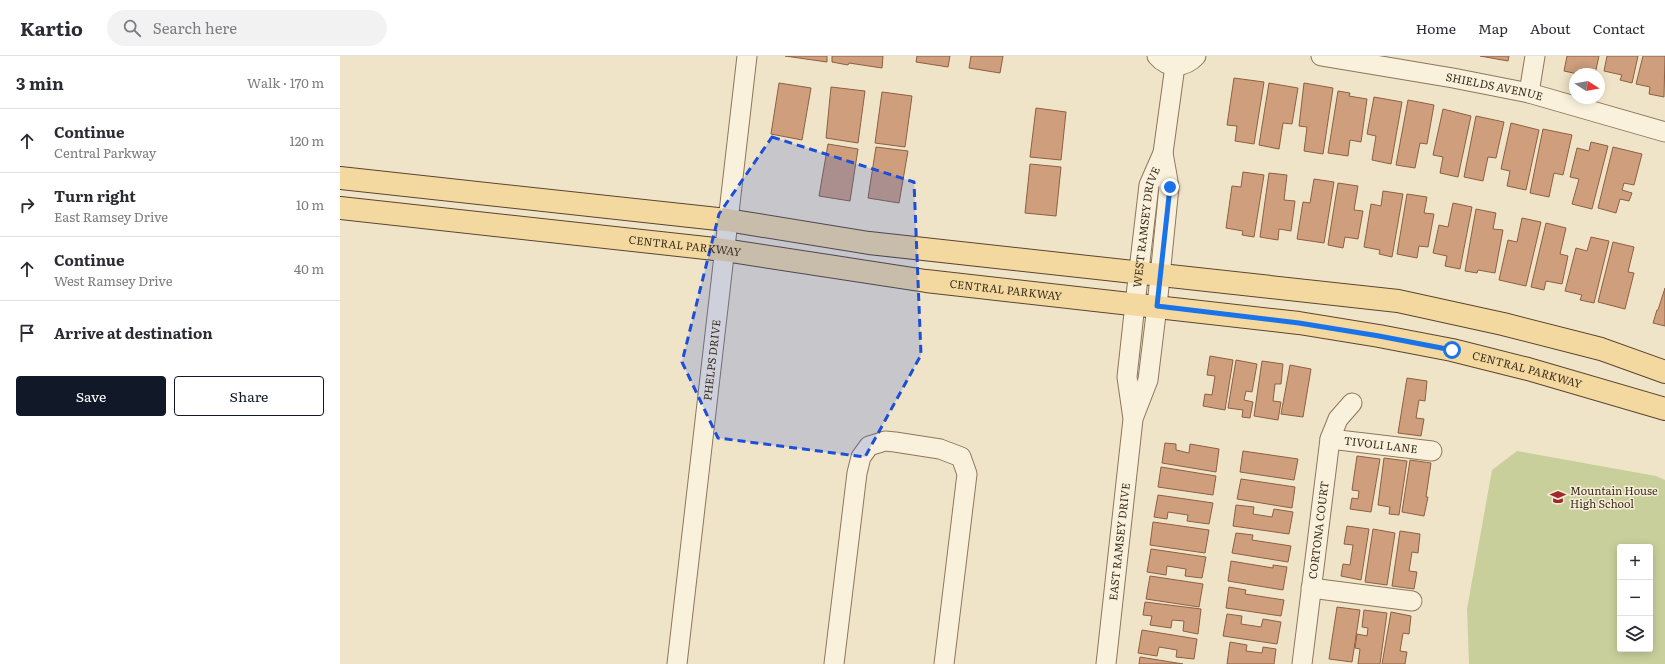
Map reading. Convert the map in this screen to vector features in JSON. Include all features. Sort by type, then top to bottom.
[{"type":"main road","points":[[340,178],[727,220],[869,243],[1398,302],[1503,324],[1601,349],[1665,372]]},
{"type":"main road","name":"CENTRAL PARKWAY","points":[[340,208],[724,250],[926,281],[1299,323],[1452,350],[1528,369],[1665,409]]},
{"type":"street","name":"PHELPS DRIVE","points":[[677,664],[747,56]]},
{"type":"street","points":[[1157,56],[1167,64],[1175,66],[1190,62],[1196,56]]},
{"type":"street","name":"SHIELDS AVENUE","points":[[1321,56],[1368,60],[1529,93],[1665,132]]},
{"type":"street","points":[[1529,93],[1536,56]]},
{"type":"street","name":"WEST RAMSEY DRIVE","points":[[1135,304],[1149,186],[1163,153],[1175,66]]},
{"type":"street","name":"WEST RAMSEY DRIVE","points":[[1160,275],[1170,187],[1163,153]]},
{"type":"street","name":"EAST RAMSEY DRIVE","points":[[1133,419],[1148,380],[1160,275]]},
{"type":"street","name":"EAST RAMSEY DRIVE","points":[[1106,664],[1133,419],[1127,377],[1135,304]]},
{"type":"street","name":"CORTONA COURT","points":[[1302,664],[1330,439],[1338,419],[1352,403]]},
{"type":"street","name":"TIVOLI LANE","points":[[1330,439],[1432,451]]},
{"type":"street","points":[[834,664],[857,473],[861,457],[869,446],[885,442],[940,449],[954,454],[961,457],[967,474],[944,664]]},
{"type":"street","points":[[1311,588],[1412,601]]},
{"type":"highlighted area","points":[[772,137],[914,182],[921,355],[865,457],[718,438],[682,362],[719,214]]},
{"type":"green space","name":"Mountain House High School","points":[[1517,451],[1656,476],[1665,480],[1665,664],[1469,664],[1467,609],[1492,470]]},
{"type":"building","points":[[785,56],[827,56],[827,62]]},
{"type":"building","points":[[832,56],[883,56],[882,68],[832,62]]},
{"type":"building","points":[[917,56],[950,56],[948,67],[916,62]]},
{"type":"building","points":[[971,56],[1003,56],[1000,73],[969,68]]},
{"type":"building","points":[[1480,56],[1509,56],[1508,61]]},
{"type":"building","points":[[1567,56],[1599,56],[1596,68],[1569,68],[1569,72],[1564,71]]},
{"type":"building","points":[[1607,56],[1638,56],[1632,83],[1620,80],[1622,75],[1605,71]]},
{"type":"building","points":[[1643,56],[1665,56],[1664,97],[1649,94],[1650,87],[1636,84]]},
{"type":"building","points":[[1234,78],[1264,82],[1254,144],[1235,141],[1237,126],[1227,125]]},
{"type":"building","points":[[779,83],[811,88],[802,140],[771,134]]},
{"type":"building","points":[[1269,83],[1298,88],[1292,124],[1283,123],[1279,149],[1259,145]]},
{"type":"building","points":[[1304,83],[1333,88],[1323,154],[1304,151],[1307,127],[1299,126]]},
{"type":"building","points":[[831,87],[865,91],[858,143],[826,138]]},
{"type":"building","points":[[1338,91],[1350,93],[1349,96],[1367,99],[1361,142],[1350,140],[1348,156],[1328,153]]},
{"type":"building","points":[[882,92],[912,96],[905,147],[875,143]]},
{"type":"building","points":[[1374,97],[1402,102],[1391,164],[1372,160],[1376,136],[1367,134]]},
{"type":"building","points":[[1408,100],[1434,105],[1427,144],[1420,143],[1415,168],[1396,165]]},
{"type":"building","points":[[1036,108],[1066,112],[1061,160],[1030,157]]},
{"type":"building","points":[[1443,109],[1471,116],[1458,177],[1440,173],[1443,157],[1433,155]]},
{"type":"building","points":[[1476,116],[1504,122],[1496,158],[1488,157],[1483,181],[1464,177]]},
{"type":"building","points":[[1511,123],[1539,130],[1526,190],[1507,186],[1510,171],[1501,169]]},
{"type":"building","points":[[1543,129],[1572,135],[1563,175],[1554,173],[1549,197],[1530,193]]},
{"type":"building","points":[[1591,142],[1608,146],[1592,209],[1572,204],[1579,179],[1570,177],[1577,148],[1589,151]]},
{"type":"building","points":[[828,144],[858,149],[850,201],[819,196]]},
{"type":"building","points":[[876,147],[908,151],[899,203],[868,198]]},
{"type":"building","points":[[1613,147],[1642,154],[1634,185],[1624,183],[1622,190],[1632,193],[1629,201],[1620,199],[1616,213],[1598,208]]},
{"type":"building","points":[[1030,164],[1061,167],[1056,216],[1025,213]]},
{"type":"building","points":[[1243,172],[1264,175],[1254,237],[1242,235],[1243,231],[1226,228],[1232,186],[1241,187]]},
{"type":"building","points":[[1269,173],[1287,175],[1284,200],[1295,201],[1291,231],[1279,229],[1278,240],[1260,237]]},
{"type":"building","points":[[1314,179],[1334,182],[1324,243],[1297,239],[1303,202],[1310,203]]},
{"type":"building","points":[[1338,183],[1358,186],[1354,210],[1363,211],[1358,239],[1345,237],[1343,248],[1328,245]]},
{"type":"building","points":[[1383,191],[1403,194],[1392,257],[1379,254],[1380,250],[1364,247],[1371,204],[1381,206]]},
{"type":"building","points":[[1407,194],[1427,197],[1424,213],[1434,214],[1428,247],[1419,246],[1417,258],[1397,254]]},
{"type":"building","points":[[1453,203],[1472,207],[1460,269],[1445,266],[1447,256],[1433,253],[1439,225],[1448,227]]},
{"type":"building","points":[[1476,209],[1496,213],[1493,229],[1503,230],[1495,273],[1478,270],[1477,273],[1465,271]]},
{"type":"building","points":[[1522,218],[1541,222],[1526,286],[1499,280],[1508,240],[1517,242]]},
{"type":"building","points":[[1546,223],[1566,228],[1560,254],[1568,256],[1562,284],[1546,281],[1544,290],[1531,287]]},
{"type":"building","points":[[1591,237],[1609,241],[1594,303],[1580,300],[1582,295],[1565,291],[1576,248],[1587,251]]},
{"type":"building","points":[[1613,242],[1634,247],[1628,272],[1634,273],[1625,309],[1598,302]]},
{"type":"building","points":[[1665,288],[1665,326],[1653,323]]},
{"type":"building","points":[[1210,356],[1233,360],[1225,410],[1203,406],[1205,394],[1212,395],[1215,376],[1207,375]]},
{"type":"building","points":[[1236,360],[1257,364],[1252,392],[1246,391],[1244,400],[1253,402],[1250,418],[1242,417],[1243,410],[1228,408]]},
{"type":"building","points":[[1262,361],[1283,364],[1281,384],[1275,384],[1273,401],[1281,402],[1278,420],[1254,416]]},
{"type":"building","points":[[1290,365],[1311,369],[1303,417],[1281,414]]},
{"type":"building","points":[[1407,378],[1427,381],[1425,401],[1419,400],[1416,418],[1424,419],[1421,436],[1398,433]]},
{"type":"building","points":[[1165,443],[1176,444],[1176,450],[1189,453],[1190,444],[1219,449],[1216,472],[1162,463]]},
{"type":"building","points":[[1243,451],[1298,459],[1294,480],[1240,472]]},
{"type":"building","points":[[1357,456],[1380,459],[1371,512],[1350,509],[1352,498],[1358,499],[1359,491],[1352,490]]},
{"type":"building","points":[[1384,458],[1407,461],[1399,515],[1389,514],[1390,507],[1378,505]]},
{"type":"building","points":[[1410,460],[1431,463],[1426,497],[1428,497],[1424,516],[1402,512]]},
{"type":"building","points":[[1161,467],[1216,476],[1213,495],[1158,487]]},
{"type":"building","points":[[1241,479],[1295,487],[1292,508],[1237,499]]},
{"type":"building","points":[[1158,495],[1213,503],[1209,524],[1187,521],[1188,515],[1168,512],[1167,519],[1154,517]]},
{"type":"building","points":[[1236,505],[1254,507],[1253,514],[1272,517],[1274,509],[1293,512],[1289,534],[1233,526]]},
{"type":"building","points":[[1153,522],[1209,530],[1205,553],[1150,545]]},
{"type":"building","points":[[1347,526],[1369,529],[1361,580],[1341,576],[1343,564],[1350,565],[1353,545],[1344,544]]},
{"type":"building","points":[[1373,529],[1395,533],[1387,585],[1365,582]]},
{"type":"building","points":[[1400,531],[1420,534],[1418,553],[1412,552],[1409,571],[1417,572],[1414,589],[1392,586]]},
{"type":"building","points":[[1236,533],[1253,535],[1252,540],[1291,546],[1288,562],[1232,553]]},
{"type":"building","points":[[1151,549],[1206,557],[1202,578],[1185,576],[1186,569],[1167,566],[1166,575],[1147,572]]},
{"type":"building","points":[[1231,561],[1273,568],[1273,565],[1287,567],[1283,590],[1228,581]]},
{"type":"building","points":[[1150,576],[1203,584],[1199,607],[1146,599]]},
{"type":"building","points":[[1229,587],[1246,590],[1245,594],[1284,600],[1281,616],[1226,608]]},
{"type":"building","points":[[1145,602],[1201,609],[1198,634],[1183,631],[1184,621],[1172,620],[1171,628],[1150,625],[1152,616],[1143,615]]},
{"type":"building","points":[[1337,607],[1360,610],[1352,662],[1329,659]]},
{"type":"building","points":[[1364,610],[1387,613],[1380,664],[1358,664],[1360,649],[1355,648],[1357,634],[1367,636],[1368,628],[1362,627]]},
{"type":"building","points":[[1391,612],[1411,616],[1409,634],[1403,633],[1400,651],[1407,652],[1405,664],[1382,664]]},
{"type":"building","points":[[1227,614],[1242,616],[1241,624],[1261,627],[1263,619],[1281,622],[1277,644],[1223,636]]},
{"type":"building","points":[[1142,630],[1197,639],[1194,659],[1176,657],[1177,650],[1159,647],[1157,656],[1138,653]]},
{"type":"building","points":[[1230,642],[1247,645],[1246,651],[1262,653],[1263,647],[1276,649],[1274,664],[1227,664]]},
{"type":"building","points":[[1140,657],[1183,664],[1139,664]]},
{"type":"place","name":"Mountain House High School","points":[[1558,497]]},
{"type":"route","points":[[1170,187],[1157,306],[1299,323],[1452,350]]}]
